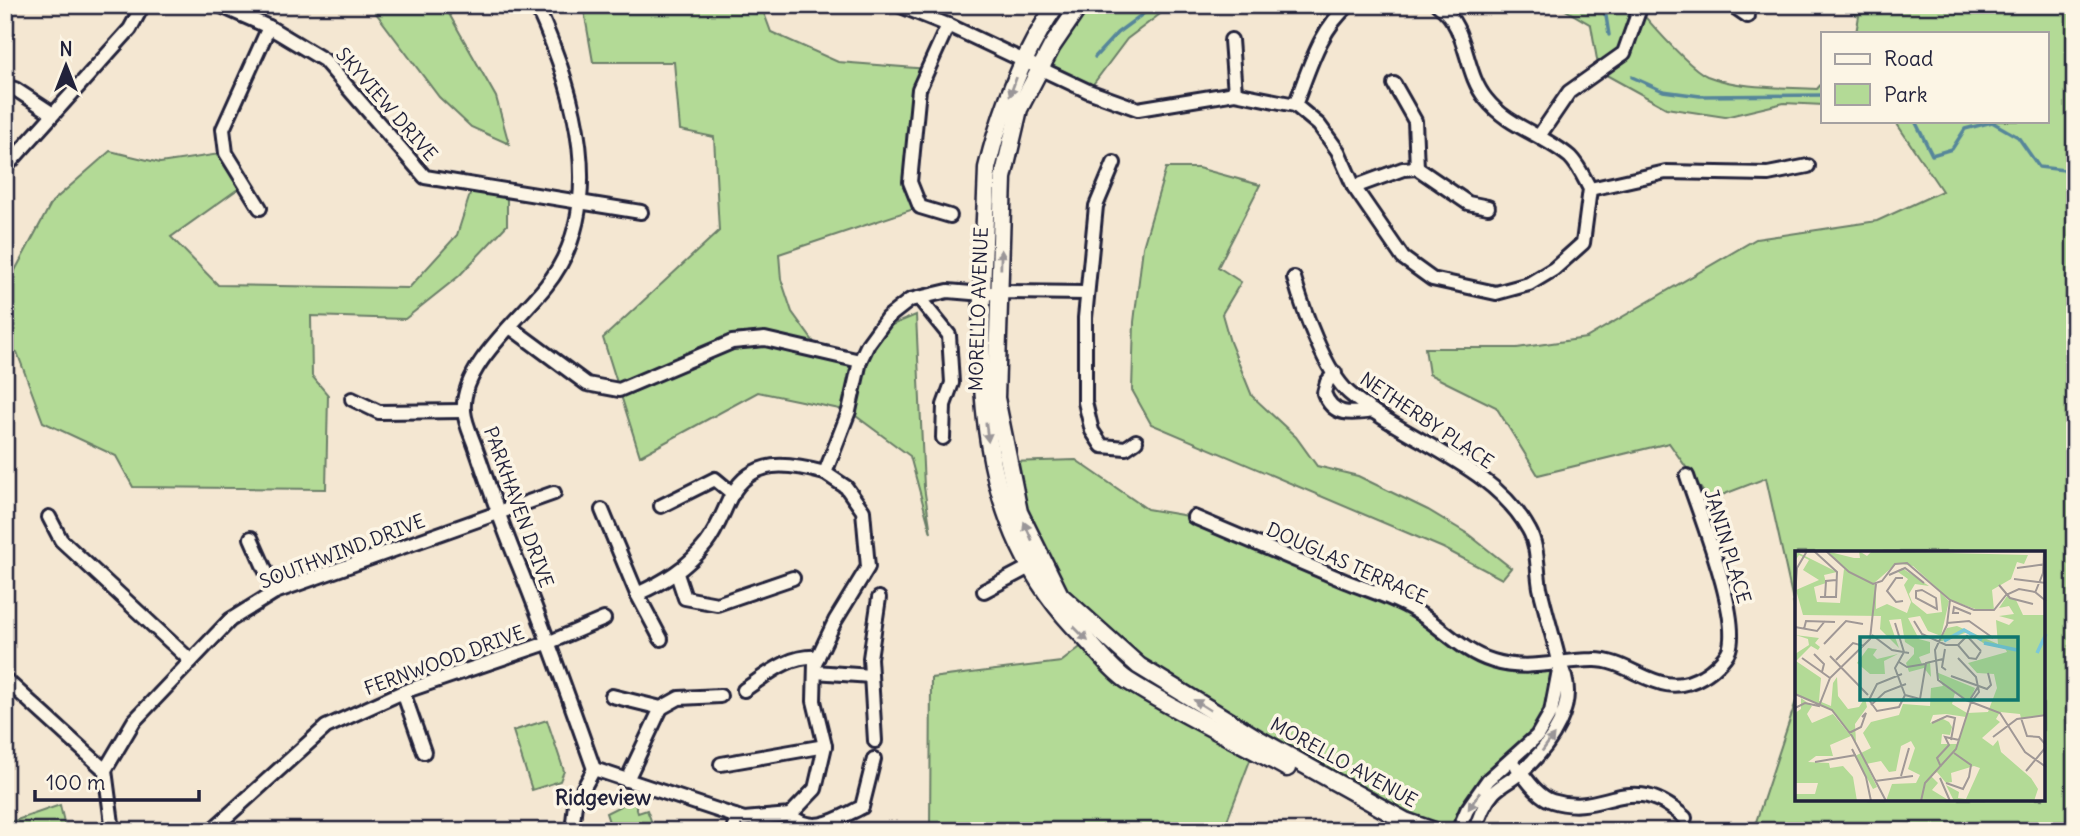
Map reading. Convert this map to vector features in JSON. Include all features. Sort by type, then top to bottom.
[{"type":"street","points":[[5,169],[131,29],[144,5]]},
{"type":"street","name":"SKYVIEW DRIVE","points":[[219,5],[269,27],[324,60],[425,177],[640,212]]},
{"type":"street","name":"PARKHAVEN DRIVE","points":[[536,5],[560,57],[578,133],[583,168],[579,200],[568,247],[548,284],[475,366],[464,411],[498,514],[550,642],[594,769]]},
{"type":"street","points":[[898,5],[1138,109],[1235,93],[1294,106],[1319,125],[1338,151],[1354,187],[1403,258],[1432,279],[1496,293],[1529,284],[1555,269],[1583,243],[1590,188],[1570,158],[1539,136],[1503,118],[1484,97],[1453,16],[1438,5]]},
{"type":"street","name":"MORELLO AVENUE","points":[[1056,5],[1023,60],[995,136],[987,168],[981,378],[990,463],[1006,517],[1034,564],[1056,610],[1126,680],[1403,831]]},
{"type":"street","name":"MORELLO AVENUE","points":[[1080,5],[1040,68],[1019,109],[1003,178],[996,398],[1019,512],[1034,564],[1060,595],[1139,666],[1260,740],[1405,821],[1434,831]]},
{"type":"street","points":[[1294,106],[1323,36],[1335,18],[1349,5]]},
{"type":"street","points":[[1539,136],[1569,92],[1624,54],[1641,5]]},
{"type":"street","points":[[1732,5],[1748,16]]},
{"type":"street","points":[[948,25],[919,89],[910,182],[920,207],[950,216]]},
{"type":"street","points":[[260,208],[226,153],[223,128],[269,27]]},
{"type":"street","points":[[1231,40],[1235,93]]},
{"type":"street","points":[[1394,84],[1415,121],[1417,168]]},
{"type":"street","points":[[5,86],[15,89],[53,114]]},
{"type":"street","points":[[1114,163],[1096,206],[1087,293],[1085,402],[1092,431],[1102,446],[1108,449],[1126,448],[1136,441]]},
{"type":"street","points":[[1590,188],[1667,172],[1768,174],[1808,166]]},
{"type":"street","points":[[1354,187],[1403,169],[1417,168],[1468,203],[1488,207]]},
{"type":"street","name":"NETHERBY PLACE","points":[[1294,278],[1307,324],[1346,391],[1373,411],[1434,446],[1498,492],[1530,531],[1540,588],[1560,665],[1569,681],[1562,721],[1547,746],[1521,772],[1494,792],[1481,811],[1475,831]]},
{"type":"street","points":[[825,473],[849,411],[860,361],[867,344],[887,318],[910,300],[948,291],[983,294],[1087,293]]},
{"type":"street","points":[[919,298],[949,335],[952,383],[944,405],[943,438]]},
{"type":"street","points":[[510,327],[587,384],[619,390],[732,342],[765,339],[860,361]]},
{"type":"street","points":[[1335,373],[1327,382],[1324,393],[1333,408],[1345,414],[1373,411]]},
{"type":"street","points":[[352,399],[379,412],[464,411]]},
{"type":"street","points":[[572,831],[575,804],[594,769],[744,819],[790,815],[814,789],[825,746],[814,701],[815,672],[818,657],[868,567],[863,511],[846,486],[825,473],[790,463],[752,471],[733,494],[707,543],[677,574],[637,594]]},
{"type":"street","name":"JANIN PLACE","points":[[1560,665],[1593,660],[1609,662],[1648,681],[1671,685],[1695,681],[1728,651],[1731,629],[1728,604],[1687,476]]},
{"type":"street","points":[[661,506],[715,479],[733,494]]},
{"type":"street","name":"SOUTHWIND DRIVE","points":[[105,770],[134,721],[230,620],[275,592],[554,493]]},
{"type":"street","points":[[602,510],[637,594],[661,639]]},
{"type":"street","points":[[49,517],[61,540],[191,661]]},
{"type":"street","name":"DOUGLAS TERRACE","points":[[1194,517],[1413,609],[1461,645],[1490,661],[1517,668],[1560,665]]},
{"type":"street","points":[[251,538],[275,592]]},
{"type":"street","points":[[984,591],[1034,564]]},
{"type":"street","points":[[677,574],[685,598],[717,604],[793,578]]},
{"type":"street","points":[[875,741],[870,658],[879,598]]},
{"type":"street","name":"FERNWOOD DRIVE","points":[[211,831],[326,727],[403,692],[550,642],[604,619]]},
{"type":"street","points":[[744,690],[781,665],[802,656],[818,657]]},
{"type":"street","points":[[1458,831],[1467,810],[1488,780],[1537,736],[1551,712],[1560,665]]},
{"type":"street","points":[[815,672],[871,676]]},
{"type":"street","points":[[5,679],[105,770],[113,831]]},
{"type":"street","points":[[403,692],[424,752]]},
{"type":"street","points":[[612,696],[661,708]]},
{"type":"street","points":[[627,780],[661,708],[679,698],[720,696]]},
{"type":"street","points":[[721,764],[825,746]]},
{"type":"street","points":[[790,815],[801,828],[817,828],[862,807],[874,758]]},
{"type":"street","points":[[1512,761],[1539,793],[1550,801],[1575,804],[1632,794],[1650,795],[1667,802],[1685,818]]},
{"type":"street","points":[[734,831],[735,816]]},
{"type":"green space","points":[[370,5],[444,5],[496,97],[509,144],[471,127],[439,97]]},
{"type":"green space","points":[[583,5],[761,5],[771,32],[838,62],[928,69],[910,182],[920,207],[779,254],[781,279],[792,312],[821,352],[859,361],[877,331],[916,315],[924,487],[931,533],[910,456],[849,411],[758,392],[640,456],[603,338],[719,231],[714,137],[680,130],[674,62],[593,62]]},
{"type":"green space","points":[[1080,5],[1172,5],[1127,39],[1088,91],[1040,68]]},
{"type":"green space","points":[[1557,5],[1641,5],[1640,11],[1663,36],[1691,65],[1707,76],[1747,85],[1817,89],[1821,84],[1821,105],[1784,103],[1725,117],[1666,108],[1599,71],[1591,25]]},
{"type":"green space","points":[[1839,5],[2075,5],[2075,831],[1753,831],[1795,704],[1795,801],[2045,801],[2045,551],[1795,551],[1795,609],[1766,478],[1709,500],[1669,443],[1538,475],[1496,407],[1429,374],[1425,348],[1517,348],[1586,338],[1756,239],[1877,221],[1942,191],[1896,122],[2048,122],[2048,32],[1856,32],[1859,16]]},
{"type":"green space","points":[[110,151],[160,163],[226,153],[245,184],[171,237],[218,285],[409,288],[457,235],[473,185],[507,190],[507,225],[459,276],[405,319],[311,316],[312,376],[328,395],[326,489],[133,487],[116,456],[43,422],[17,352],[5,349],[5,281],[12,276],[52,202]]},
{"type":"green space","points":[[1166,168],[1198,168],[1260,185],[1218,267],[1241,282],[1222,314],[1230,342],[1252,396],[1296,437],[1317,466],[1358,476],[1428,510],[1468,534],[1511,568],[1502,579],[1443,548],[1151,424],[1132,390],[1134,322],[1143,247]]},
{"type":"green space","points":[[1076,460],[1147,509],[1194,517],[1413,609],[1490,661],[1560,665],[1551,712],[1488,780],[1458,831],[1434,831],[1140,666],[1060,595],[1007,462]]},
{"type":"green space","points":[[1088,641],[1126,679],[1254,750],[1223,831],[930,831],[931,678],[1061,662]]},
{"type":"green space","points":[[547,720],[564,771],[560,781],[532,790],[513,731]]},
{"type":"green space","points":[[628,802],[635,803],[638,813],[647,810],[652,823],[642,826],[643,831],[612,831],[606,813]]},
{"type":"green space","points":[[60,805],[66,831],[5,831],[5,824]]},
{"type":"waterway","points":[[1095,57],[1117,33],[1155,5]]},
{"type":"waterway","points":[[1598,5],[1606,16],[1609,35]]},
{"type":"waterway","points":[[1632,77],[1663,91],[1700,96],[1821,95]]},
{"type":"waterway","points":[[1916,122],[1932,155],[1952,149],[1965,129],[1992,122]]},
{"type":"waterway","points":[[1992,122],[2018,137],[2039,167],[2064,170]]},
{"type":"district","name":"Ridgeview","points":[[603,798]]}]
